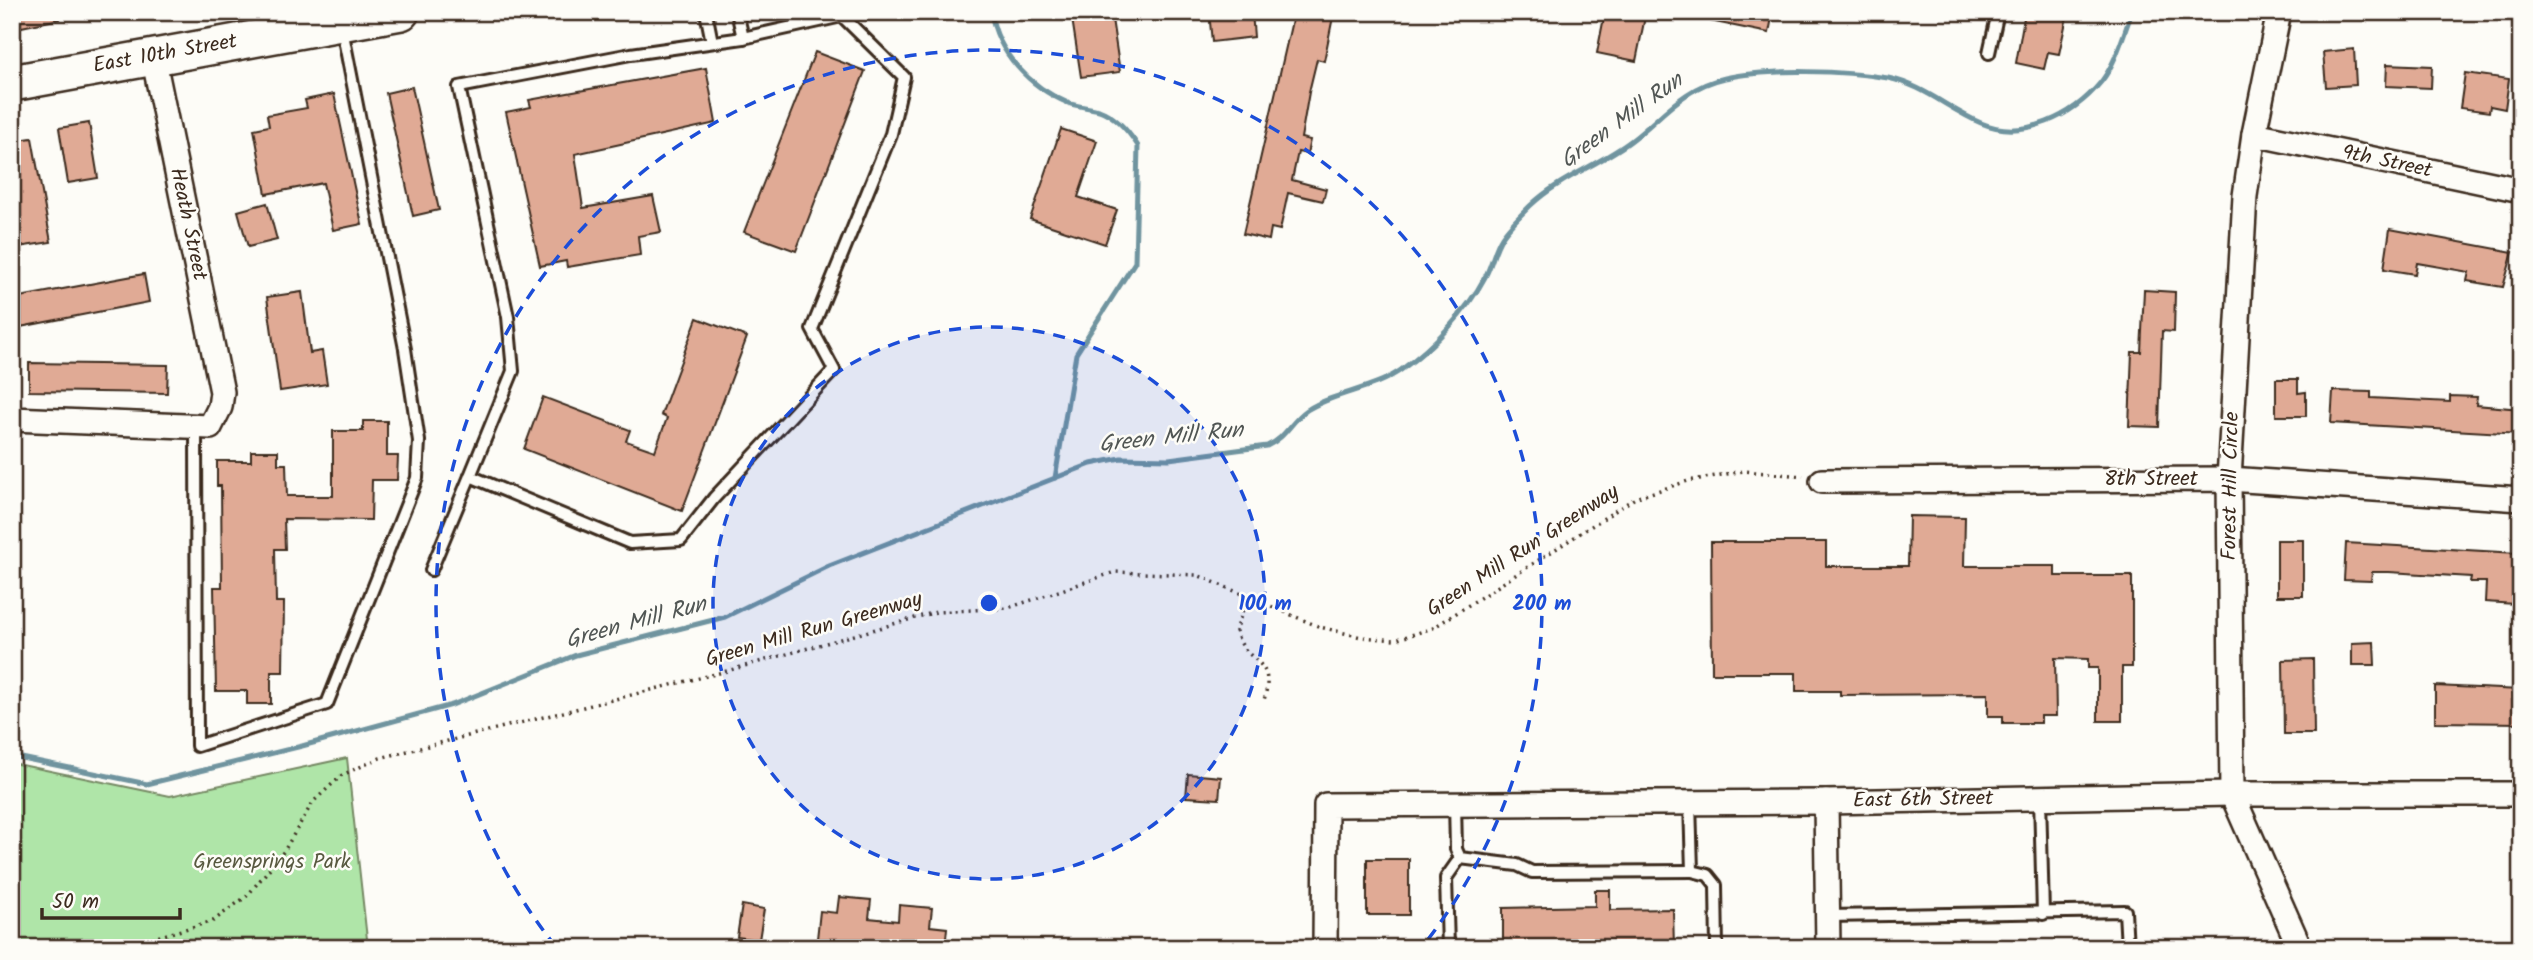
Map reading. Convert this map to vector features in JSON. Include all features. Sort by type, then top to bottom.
[{"type":"main road","name":"East 10th Street","points":[[12,83],[401,12]]},
{"type":"street","name":"Forest Hill Circle","points":[[2279,12],[2254,134],[2245,196],[2229,479],[2232,794],[2297,947]]},
{"type":"street","name":"Heath Street","points":[[153,56],[222,392],[220,407],[210,427],[196,427]]},
{"type":"street","name":"9th Street","points":[[2254,134],[2521,190]]},
{"type":"street","points":[[12,419],[196,427]]},
{"type":"street","name":"8th Street","points":[[1822,481],[2229,479],[2521,499]]},
{"type":"street","name":"East 6th Street","points":[[1325,948],[1326,805],[1455,802],[1826,802],[2232,794],[2521,794]]},
{"type":"street","points":[[1826,802],[1828,948]]},
{"type":"lane","points":[[706,12],[712,42]]},
{"type":"lane","points":[[737,12],[743,38]]},
{"type":"lane","points":[[1989,53],[1998,12]]},
{"type":"lane","points":[[431,570],[513,371],[508,317],[459,87],[743,38],[842,16],[904,77],[891,134],[812,329],[834,370],[715,498],[681,541],[629,543],[470,476]]},
{"type":"lane","points":[[196,427],[197,746],[327,704],[417,478],[419,442],[385,237],[341,23]]},
{"type":"lane","points":[[2040,797],[2043,914]]},
{"type":"lane","points":[[1455,802],[1456,849],[1460,858]]},
{"type":"lane","points":[[1690,802],[1692,871]]},
{"type":"lane","points":[[1460,858],[1517,865],[1532,872],[1692,871],[1708,875],[1716,885],[1717,948]]},
{"type":"lane","points":[[1448,948],[1446,878],[1460,858]]},
{"type":"lane","points":[[1827,916],[2125,911],[2126,948]]},
{"type":"path","name":"Green Mill Run Greenway","points":[[118,948],[213,921],[247,896],[284,851],[313,802],[342,775],[380,758],[727,671],[936,612],[1008,608],[1115,572],[1197,575],[1320,627],[1361,637],[1395,640],[1433,628],[1635,498],[1688,481],[1743,471],[1795,474]]},
{"type":"path","points":[[1247,597],[1236,631],[1245,649],[1267,671],[1269,683],[1264,700]]},
{"type":"green space","name":"Greensprings Park","points":[[347,758],[368,948],[12,948],[12,763],[170,796]]},
{"type":"building","points":[[12,12],[59,12],[60,19],[12,29]]},
{"type":"building","points":[[1071,12],[1111,12],[1120,72],[1081,77]]},
{"type":"building","points":[[1209,12],[1252,12],[1254,37],[1212,42]]},
{"type":"building","points":[[1294,12],[1334,12],[1324,61],[1317,59],[1309,92],[1301,138],[1310,140],[1307,154],[1298,152],[1292,180],[1326,189],[1323,201],[1288,193],[1280,230],[1271,228],[1269,240],[1243,234]]},
{"type":"building","points":[[1605,12],[1646,12],[1636,61],[1597,53]]},
{"type":"building","points":[[1701,12],[1773,12],[1769,33],[1700,19]]},
{"type":"building","points":[[2025,12],[2068,12],[2059,54],[2048,52],[2044,69],[2016,63]]},
{"type":"building","points":[[2354,49],[2356,85],[2326,87],[2323,52]]},
{"type":"building","points":[[815,52],[865,71],[796,251],[744,232]]},
{"type":"building","points":[[2387,64],[2432,66],[2431,88],[2386,86]]},
{"type":"building","points":[[706,68],[716,123],[575,154],[583,208],[653,196],[661,232],[638,236],[640,255],[567,267],[566,261],[540,266],[506,112],[531,107],[529,100]]},
{"type":"building","points":[[2465,73],[2509,79],[2505,109],[2490,106],[2489,112],[2460,108]]},
{"type":"building","points":[[412,87],[439,210],[413,216],[386,93]]},
{"type":"building","points":[[334,94],[362,224],[333,230],[323,183],[266,194],[254,129],[269,126],[267,115],[307,108],[305,100]]},
{"type":"building","points":[[89,123],[98,178],[68,183],[59,128]]},
{"type":"building","points":[[1061,129],[1097,141],[1078,197],[1117,210],[1105,244],[1030,219]]},
{"type":"building","points":[[32,138],[51,242],[18,247],[12,217],[12,141]]},
{"type":"building","points":[[267,203],[277,240],[248,247],[238,211]]},
{"type":"building","points":[[2390,229],[2513,252],[2503,287],[2467,281],[2469,272],[2417,263],[2415,274],[2384,269]]},
{"type":"building","points":[[144,274],[149,302],[20,327],[14,298]]},
{"type":"building","points":[[2144,290],[2175,292],[2174,332],[2162,331],[2159,427],[2129,426],[2132,352],[2141,352]]},
{"type":"building","points":[[302,292],[310,353],[322,351],[327,384],[280,391],[267,297]]},
{"type":"building","points":[[697,318],[747,337],[682,511],[524,449],[543,397],[630,430],[626,441],[655,451],[667,418],[661,415]]},
{"type":"building","points":[[29,363],[168,365],[167,393],[29,391]]},
{"type":"building","points":[[2276,379],[2298,379],[2298,393],[2306,392],[2306,416],[2276,416]]},
{"type":"building","points":[[2333,391],[2371,392],[2371,398],[2450,402],[2450,396],[2477,397],[2476,405],[2521,409],[2521,434],[2331,423]]},
{"type":"building","points":[[363,421],[387,421],[387,456],[398,456],[397,480],[372,480],[371,520],[284,519],[285,549],[275,549],[276,602],[284,602],[283,672],[271,672],[271,704],[247,704],[247,691],[216,691],[214,587],[222,587],[221,486],[217,486],[217,461],[251,461],[251,451],[278,451],[278,464],[286,464],[287,496],[333,496],[333,431],[363,431]]},
{"type":"building","points":[[1909,516],[1965,517],[1964,566],[2055,566],[2055,576],[2132,576],[2132,667],[2122,667],[2122,721],[2098,721],[2098,668],[2088,668],[2088,659],[2055,658],[2056,716],[2041,716],[2041,723],[2003,723],[2003,716],[1988,716],[1988,694],[1840,695],[1840,691],[1796,691],[1796,673],[1712,673],[1711,542],[1826,542],[1826,566],[1908,566]]},
{"type":"building","points":[[2277,540],[2303,540],[2303,596],[2277,596]]},
{"type":"building","points":[[2346,543],[2517,553],[2515,604],[2485,602],[2486,582],[2470,582],[2471,577],[2372,572],[2371,581],[2344,580]]},
{"type":"building","points":[[2374,642],[2375,665],[2352,665],[2352,643]]},
{"type":"building","points":[[2313,659],[2314,734],[2284,734],[2283,660]]},
{"type":"building","points":[[2435,686],[2521,690],[2521,723],[2435,722]]},
{"type":"building","points":[[1188,774],[1221,777],[1219,799],[1186,797]]},
{"type":"building","points":[[1367,859],[1409,859],[1409,915],[1367,915]]},
{"type":"building","points":[[1595,890],[1610,890],[1610,910],[1673,909],[1674,948],[1503,948],[1503,908],[1595,906]]},
{"type":"building","points":[[839,897],[871,900],[869,918],[898,921],[899,905],[932,908],[930,926],[947,928],[945,948],[816,948],[820,911],[837,913]]},
{"type":"building","points":[[742,905],[764,909],[759,940],[737,937]]},
{"type":"waterway","points":[[991,12],[994,27],[1008,55],[1029,78],[1068,103],[1099,110],[1111,116],[1138,146],[1135,262],[1076,354],[1055,478]]},
{"type":"waterway","name":"Green Mill Run","points":[[12,756],[147,784],[302,746],[452,705],[576,655],[725,617],[829,566],[1091,464],[1121,458],[1169,459],[1267,446],[1279,439],[1307,410],[1390,377],[1413,361],[1437,340],[1468,303],[1487,272],[1502,237],[1531,205],[1554,187],[1620,149],[1675,103],[1698,88],[1725,78],[1763,73],[1829,72],[1888,78],[1913,86],[1981,123],[1997,128],[2030,127],[2062,115],[2101,82],[2115,58],[2132,12]]}]
